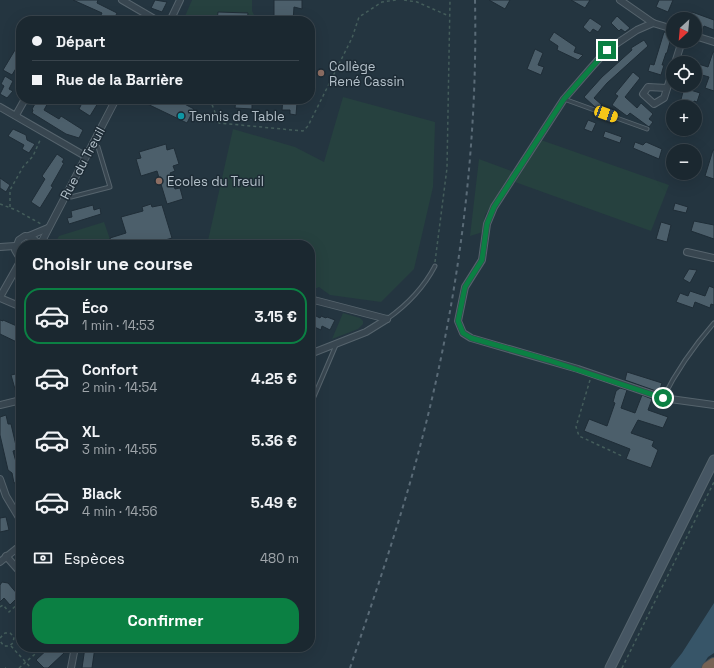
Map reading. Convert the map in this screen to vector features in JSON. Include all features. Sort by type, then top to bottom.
[{"type":"highway","points":[[708,668],[714,664]]},
{"type":"main road","points":[[610,668],[714,460]]},
{"type":"street","points":[[122,0],[149,16]]},
{"type":"street","points":[[172,16],[180,0]]},
{"type":"street","points":[[620,0],[652,23],[666,27]]},
{"type":"street","points":[[652,23],[636,30],[607,50],[564,99],[494,207],[487,224],[482,260],[465,287],[458,321],[463,333],[471,338],[592,374],[663,398],[714,405]]},
{"type":"street","points":[[702,38],[714,42]]},
{"type":"street","points":[[16,115],[22,104]]},
{"type":"street","name":"Rue du Treuil","points":[[42,240],[113,104]]},
{"type":"street","points":[[0,107],[85,156]]},
{"type":"street","points":[[20,240],[48,228]]},
{"type":"street","points":[[29,236],[37,240]]},
{"type":"street","points":[[0,247],[15,246],[16,254]]},
{"type":"street","points":[[687,252],[714,258]]},
{"type":"street","points":[[16,269],[0,298],[16,305]]},
{"type":"street","points":[[315,300],[387,319]]},
{"type":"street","points":[[315,352],[366,332],[387,319]]},
{"type":"street","points":[[0,405],[16,401]]},
{"type":"street","points":[[0,479],[6,496],[16,513]]},
{"type":"street","points":[[0,562],[16,549]]},
{"type":"street","points":[[6,556],[16,567]]},
{"type":"street","points":[[71,668],[73,652]]},
{"type":"lane","points":[[564,99],[647,129]]},
{"type":"lane","points":[[65,195],[71,197],[110,186],[98,147],[92,144]]},
{"type":"lane","points":[[387,319],[399,311],[424,284],[435,266]]},
{"type":"lane","points":[[663,398],[674,374],[714,322]]},
{"type":"lane","points":[[315,394],[336,345]]},
{"type":"path","points":[[212,104],[219,123],[304,131],[308,126],[352,38],[359,18],[382,2],[396,0]]},
{"type":"path","points":[[404,0],[417,2],[450,16]]},
{"type":"path","points":[[435,266],[447,168],[450,0]]},
{"type":"path","points":[[10,207],[10,190],[23,167],[33,156],[44,132]]},
{"type":"path","points":[[0,204],[10,207],[48,228]]},
{"type":"path","points":[[592,374],[578,420],[577,432],[579,436],[622,456]]},
{"type":"path","points":[[622,668],[714,482]]},
{"type":"path","points":[[0,607],[3,605],[9,612],[16,606]]},
{"type":"path","points":[[0,638],[4,633],[13,635],[13,643],[11,645]]},
{"type":"path","points":[[0,641],[5,646],[11,645]]},
{"type":"path","points":[[11,645],[16,651]]},
{"type":"path","points":[[17,652],[31,668]]},
{"type":"path","points":[[19,668],[37,652]]},
{"type":"green space","points":[[192,0],[252,0],[252,11],[254,16],[185,16]]},
{"type":"green space","points":[[343,97],[435,122],[433,187],[414,269],[381,302],[330,295],[319,287],[315,289],[315,240],[208,240],[233,129],[295,147],[324,162]]},
{"type":"green space","points":[[541,140],[669,185],[651,231],[515,182]]},
{"type":"green space","points":[[479,159],[514,172],[485,215],[483,232],[470,236]]},
{"type":"green space","points":[[104,222],[110,240],[57,240],[59,236]]},
{"type":"green space","points":[[343,313],[360,318],[363,321],[363,324],[358,329],[332,339]]},
{"type":"water","points":[[714,603],[714,653],[708,657],[701,668],[670,668],[682,653]]},
{"type":"building","points":[[73,0],[98,0],[97,3],[117,13],[116,16],[100,16],[102,13]]},
{"type":"building","points":[[155,0],[167,2],[162,12],[151,8]]},
{"type":"building","points":[[274,0],[302,0],[302,9],[294,7],[293,16],[274,16]]},
{"type":"building","points":[[489,0],[510,0],[505,9]]},
{"type":"building","points":[[571,0],[590,0],[585,8]]},
{"type":"building","points":[[659,0],[673,0],[668,12],[656,7]]},
{"type":"building","points":[[218,12],[248,13],[248,16],[218,16]]},
{"type":"building","points":[[617,16],[630,28],[625,32],[621,29],[619,31],[611,23]]},
{"type":"building","points":[[702,16],[714,20],[714,30],[704,26],[702,31]]},
{"type":"building","points":[[590,18],[602,26],[598,32],[593,29],[590,33],[583,27]]},
{"type":"building","points":[[554,32],[576,47],[574,52],[583,55],[578,60],[557,50],[558,46],[549,40]]},
{"type":"building","points":[[664,32],[666,32],[666,48],[668,48],[662,65],[664,65],[661,75],[648,71],[650,64],[654,65]]},
{"type":"building","points":[[644,40],[648,46],[607,83],[594,98],[602,105],[599,109],[595,107],[584,97],[602,77],[632,50],[631,48]]},
{"type":"building","points":[[535,49],[543,53],[538,65],[544,67],[541,75],[527,69]]},
{"type":"building","points":[[15,50],[16,68],[12,75],[3,70]]},
{"type":"building","points":[[714,52],[714,91],[705,88],[709,77],[702,75],[702,65],[708,67]]},
{"type":"building","points":[[633,72],[640,78],[625,97],[637,108],[641,103],[653,114],[649,119],[653,122],[649,127],[630,113],[627,116],[612,105],[618,96],[615,94]]},
{"type":"building","points":[[5,76],[13,81],[9,89],[13,91],[7,98],[0,94],[4,86],[1,84]]},
{"type":"building","points":[[683,92],[700,93],[698,100],[681,100]]},
{"type":"building","points":[[35,104],[47,104],[44,110],[59,119],[61,116],[83,130],[79,138],[66,134],[32,113],[32,109]]},
{"type":"building","points":[[82,104],[97,104],[90,116],[79,109]]},
{"type":"building","name":"Tennis de Table","points":[[147,104],[184,104],[194,109],[187,123]]},
{"type":"building","points":[[235,104],[252,104],[252,109],[235,108]]},
{"type":"building","points":[[283,104],[297,104],[296,115],[290,114],[290,110],[282,110]]},
{"type":"building","points":[[588,120],[596,123],[592,132],[584,129]]},
{"type":"building","points":[[13,129],[26,135],[27,140],[35,144],[29,153],[22,149],[24,145],[8,136]]},
{"type":"building","points":[[605,131],[622,137],[620,143],[603,137]]},
{"type":"building","points":[[635,142],[643,145],[646,142],[662,149],[659,159],[633,148]]},
{"type":"building","points":[[166,144],[167,150],[174,148],[179,164],[173,166],[175,171],[170,173],[175,189],[180,188],[183,199],[167,204],[157,171],[141,176],[136,159],[141,158],[139,152]]},
{"type":"building","points":[[714,150],[714,179],[705,176]]},
{"type":"building","points":[[57,154],[64,159],[62,162],[64,163],[51,186],[53,187],[40,208],[31,202],[45,179],[42,176]]},
{"type":"building","points":[[0,178],[10,185],[6,192],[0,188]]},
{"type":"building","points":[[675,203],[688,207],[686,213],[673,210]]},
{"type":"building","points":[[151,204],[152,207],[162,205],[172,238],[165,240],[111,240],[110,238],[126,233],[121,217],[143,211],[142,207]]},
{"type":"building","points":[[93,205],[94,210],[100,208],[101,214],[69,224],[67,218],[72,217],[71,211]]},
{"type":"building","points":[[694,221],[714,225],[714,239],[691,231]]},
{"type":"building","points":[[661,222],[671,225],[667,242],[656,239]]},
{"type":"building","points":[[689,269],[697,270],[690,283],[683,279]]},
{"type":"building","points":[[709,286],[714,288],[714,305],[711,304],[710,308],[695,302],[693,308],[676,302],[680,293],[688,296],[690,291],[705,296]]},
{"type":"building","points":[[315,316],[320,318],[321,316],[335,320],[330,330],[322,326],[321,330],[315,327]]},
{"type":"building","points":[[0,320],[16,326],[16,342],[0,334]]},
{"type":"building","points":[[627,372],[662,383],[659,392],[625,380]]},
{"type":"building","points":[[16,374],[16,392],[11,375]]},
{"type":"building","points":[[620,388],[627,390],[621,408],[635,413],[642,395],[652,399],[648,410],[668,417],[663,428],[638,420],[631,433],[654,441],[652,446],[658,450],[651,468],[626,459],[630,449],[584,431],[589,419],[607,426],[615,403],[613,402],[616,391]]},
{"type":"building","points":[[6,415],[8,424],[11,424],[16,446],[16,450],[13,451],[16,462],[16,482],[14,483],[12,473],[8,470],[0,435],[0,417]]},
{"type":"building","points":[[6,517],[9,530],[0,532],[0,518]]},
{"type":"building","points":[[2,582],[8,583],[16,592],[16,599],[10,605],[4,598],[0,602],[0,585]]},
{"type":"building","points":[[45,652],[64,652],[48,668],[44,668],[36,660]]},
{"type":"building","points":[[84,652],[94,652],[92,668],[82,668]]},
{"type":"railway","points":[[350,668],[406,497],[422,439],[446,331],[464,221],[469,166],[473,111],[475,0]]},
{"type":"place","name":"Collège René Cassin","points":[[321,73]]},
{"type":"place","name":"Tennis de Table","points":[[181,116]]},
{"type":"place","name":"Ecoles du Treuil","points":[[159,181]]},
{"type":"route","points":[[607,50],[564,99],[494,207],[487,224],[482,260],[465,287],[458,321],[460,329],[463,333],[471,338],[578,369],[612,382],[663,398]]}]
